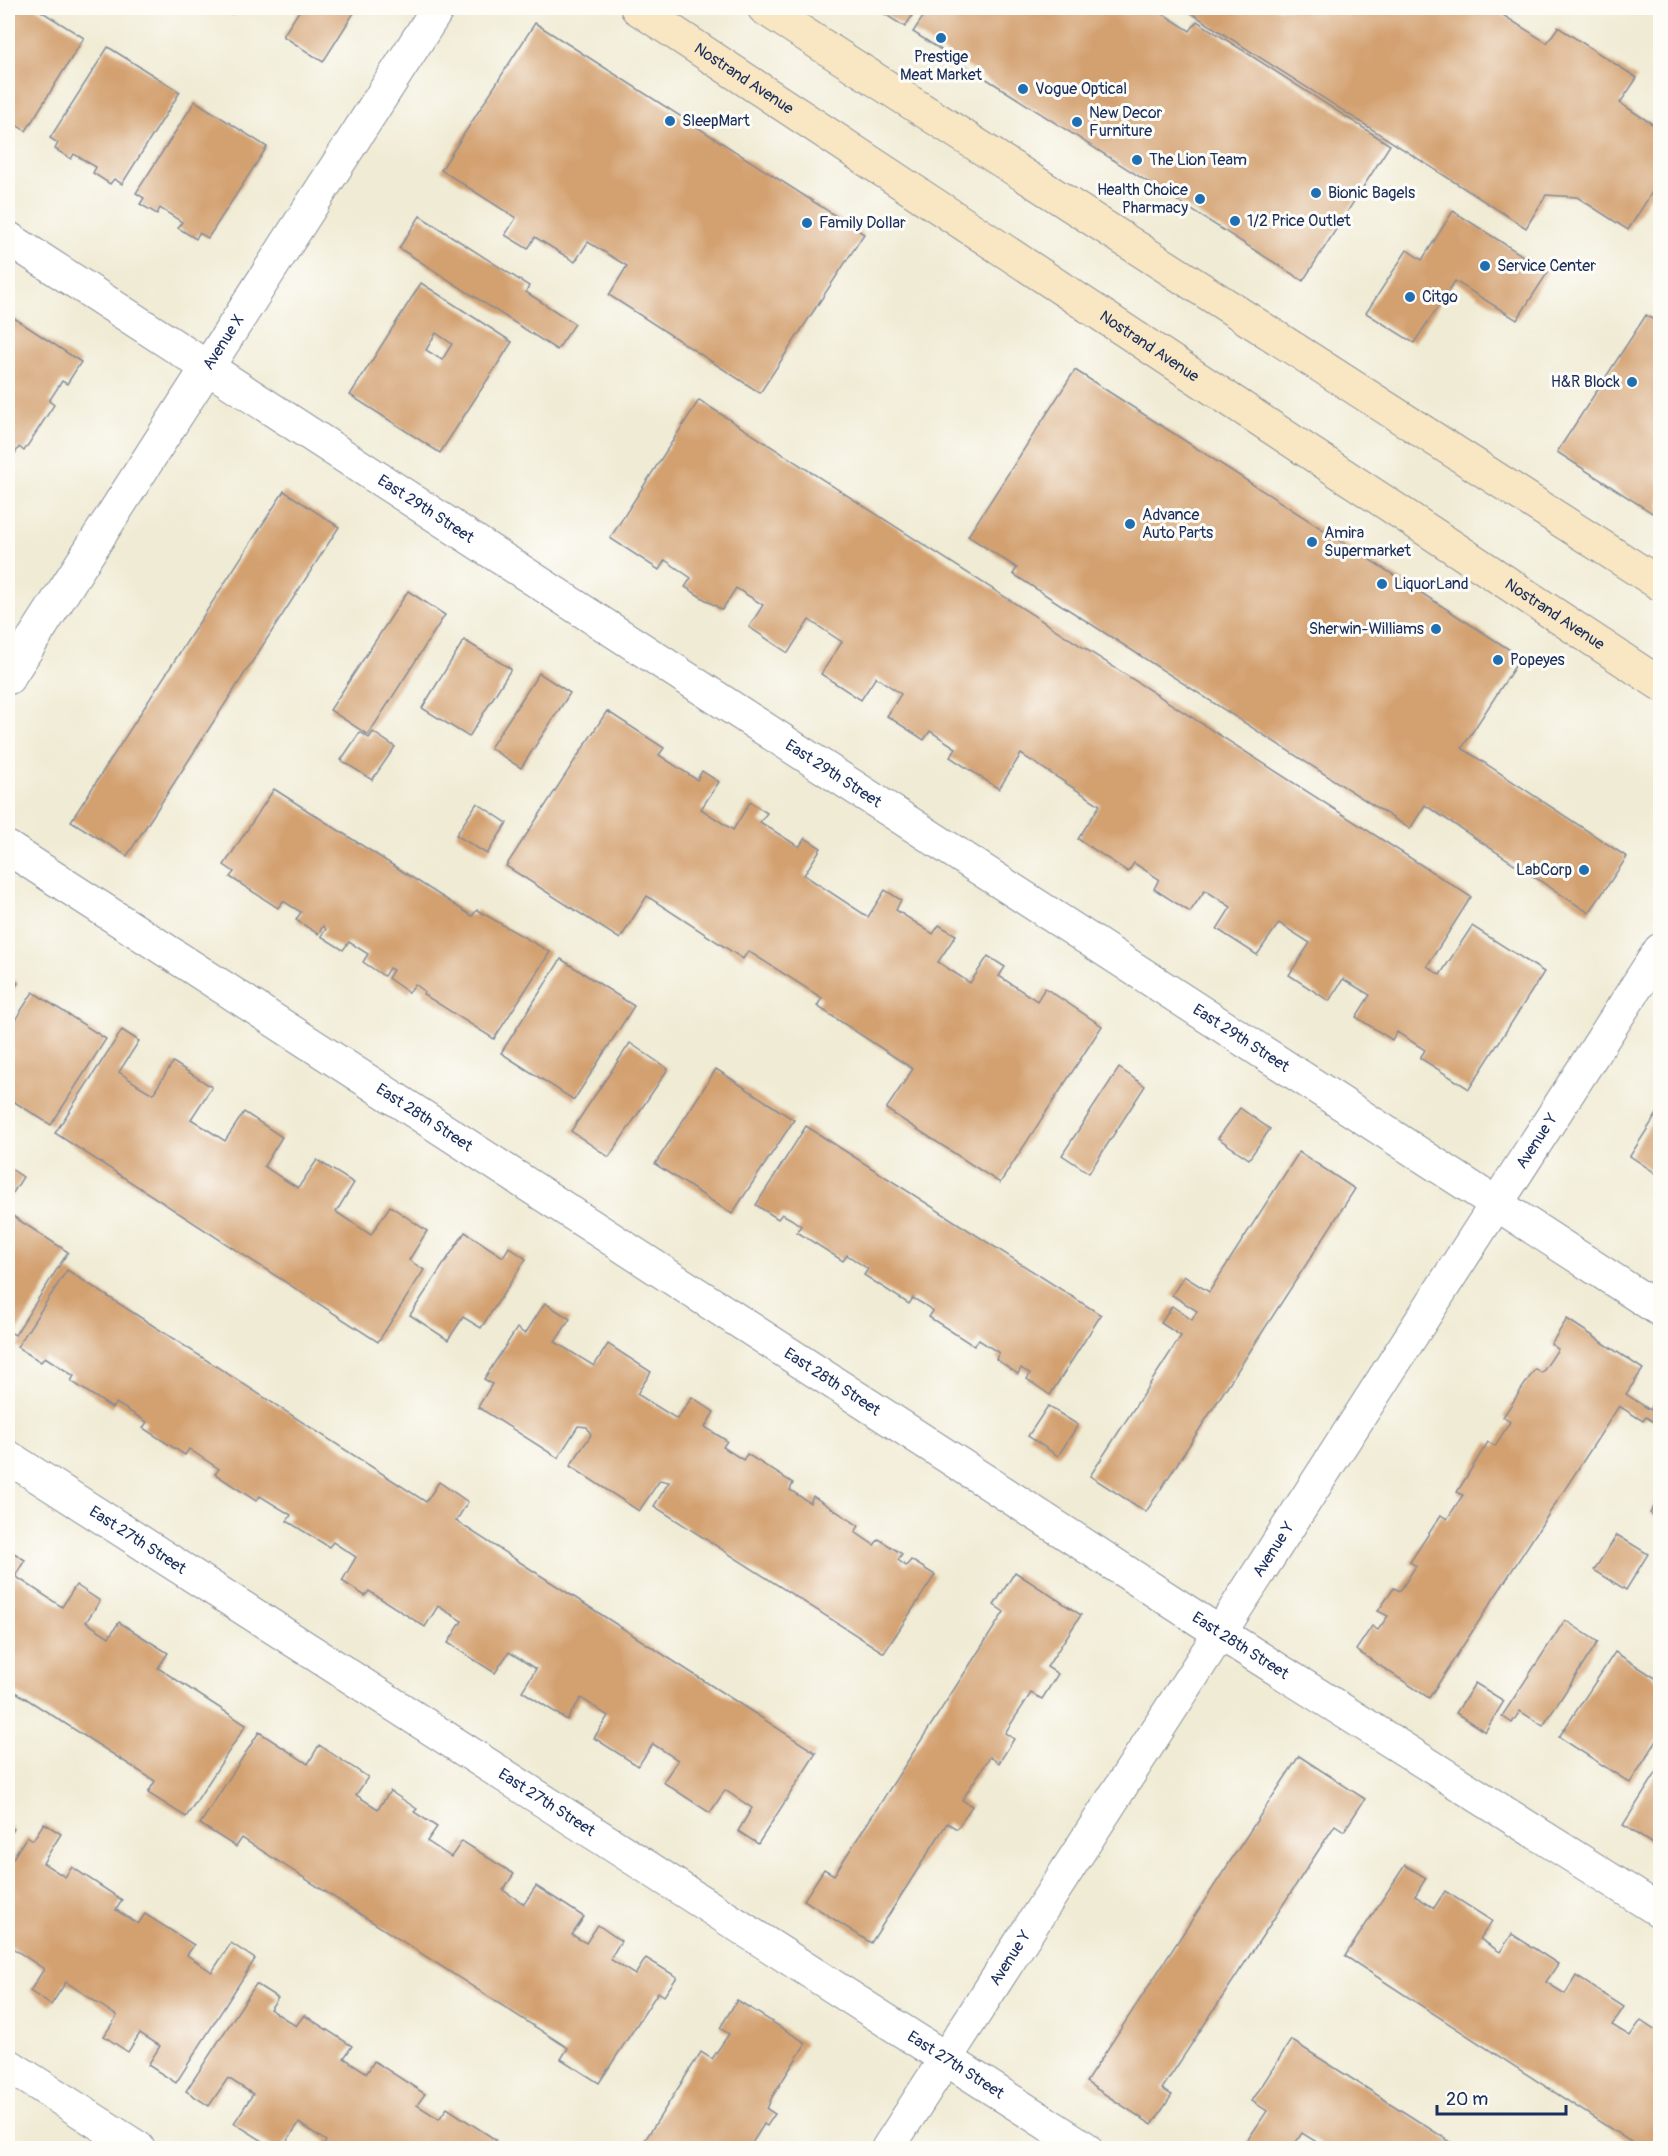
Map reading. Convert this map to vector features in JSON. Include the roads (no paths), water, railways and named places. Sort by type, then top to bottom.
[{"type":"main road","name":"Nostrand Avenue","points":[[636,8],[1660,684]]},
{"type":"main road","points":[[764,8],[1660,584]]},
{"type":"street","name":"Avenue X","points":[[8,678],[438,8]]},
{"type":"street","name":"East 29th Street","points":[[8,238],[1660,1310]]},
{"type":"street","name":"East 28th Street","points":[[8,848],[1220,1633],[1660,1911]]},
{"type":"street","name":"Avenue Y","points":[[888,2148],[1660,950]]},
{"type":"street","name":"East 27th Street","points":[[8,1457],[1085,2148]]},
{"type":"street","points":[[8,2065],[138,2148]]},
{"type":"place","name":"Prestige Meat Market","points":[[941,38]]},
{"type":"place","name":"Vogue Optical","points":[[1023,89]]},
{"type":"place","name":"SleepMart","points":[[670,121]]},
{"type":"place","name":"New Decor Furniture","points":[[1077,122]]},
{"type":"place","name":"The Lion Team","points":[[1137,160]]},
{"type":"place","name":"Bionic Bagels","points":[[1316,193]]},
{"type":"place","name":"Health Choice Pharmacy","points":[[1200,199]]},
{"type":"place","name":"1/2 Price Outlet","points":[[1235,221]]},
{"type":"place","name":"Family Dollar","points":[[807,223]]},
{"type":"place","name":"Service Center","points":[[1485,266]]},
{"type":"place","name":"Citgo","points":[[1410,297]]},
{"type":"place","name":"H&R Block","points":[[1632,382]]},
{"type":"place","name":"Advance Auto Parts","points":[[1130,524]]},
{"type":"place","name":"Amira Supermarket","points":[[1312,542]]},
{"type":"place","name":"LiquorLand","points":[[1382,584]]},
{"type":"place","name":"Sherwin-Williams","points":[[1436,629]]},
{"type":"place","name":"Popeyes","points":[[1498,660]]},
{"type":"place","name":"LabCorp","points":[[1584,870]]}]
